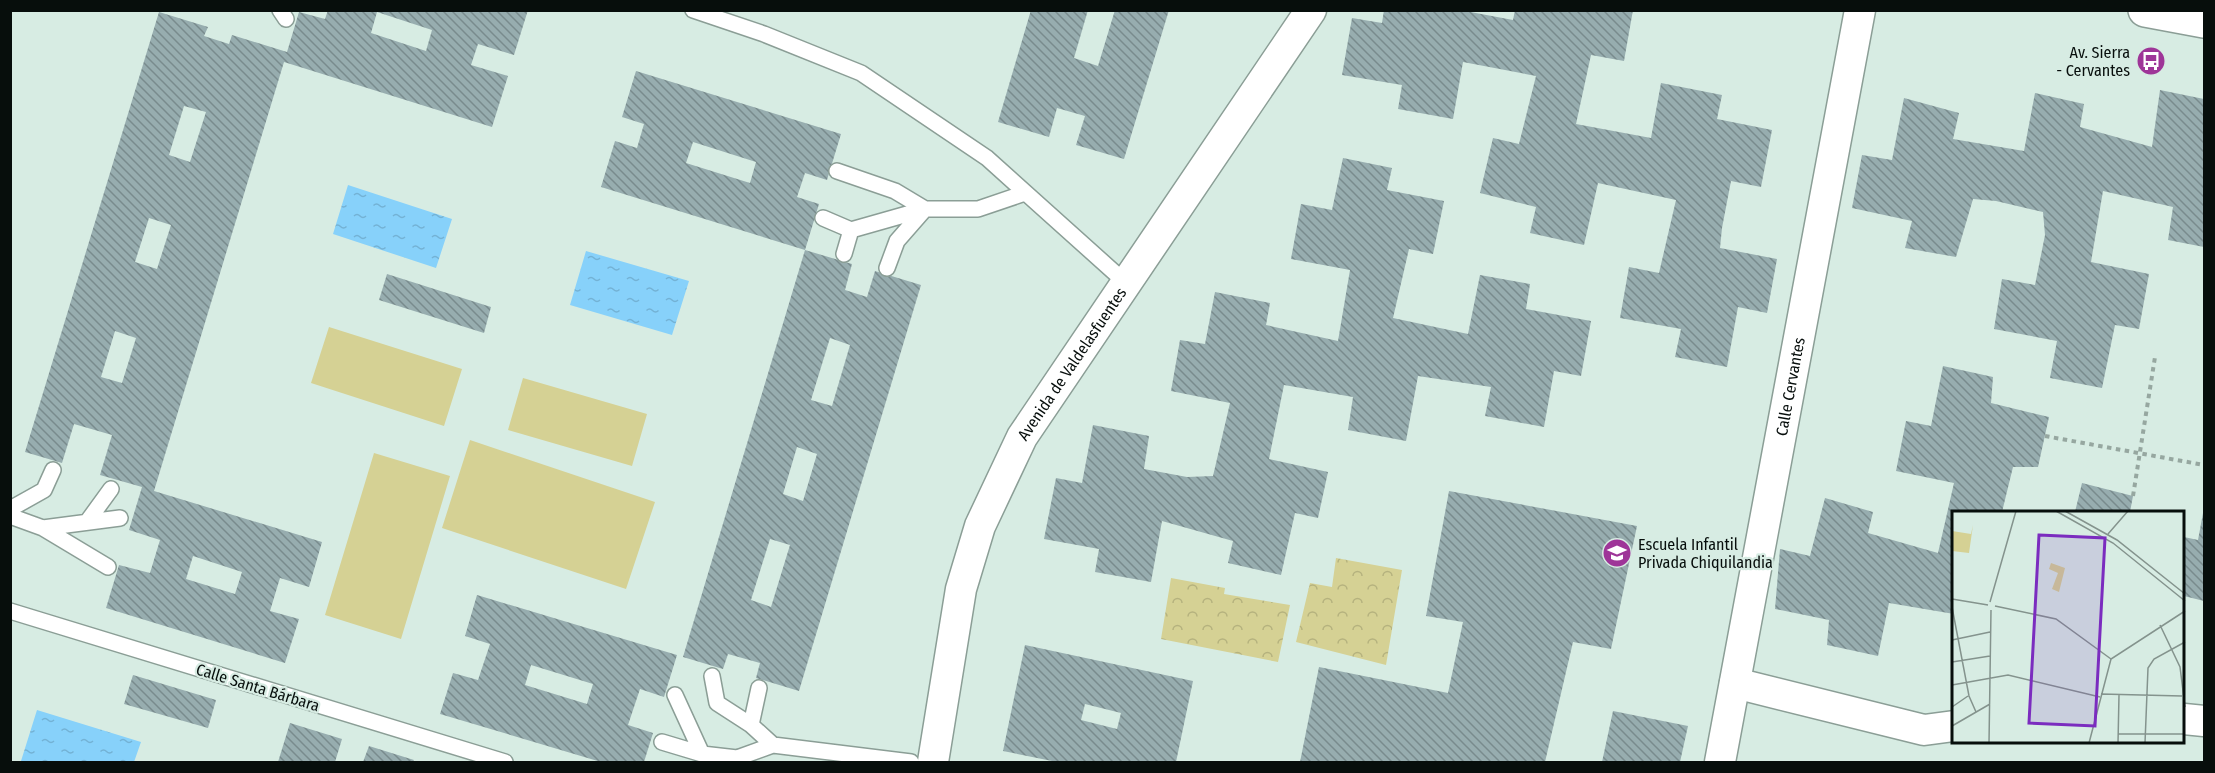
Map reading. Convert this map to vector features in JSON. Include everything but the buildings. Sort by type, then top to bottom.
[{"type":"street","name":"Avenida de Valdelasfuentes","points":[[933,762],[961,589],[980,526],[1022,437],[1311,10]]},
{"type":"street","name":"Calle Cervantes","points":[[1720,762],[1860,10]]},
{"type":"street","points":[[2145,10],[2205,21]]},
{"type":"street","points":[[1735,683],[1924,730],[1952,726]]},
{"type":"street","points":[[2185,718],[2205,721]]},
{"type":"lane","points":[[701,12],[764,34],[861,73],[987,159],[1125,282]]},
{"type":"lane","points":[[837,171],[895,191],[926,209]]},
{"type":"lane","points":[[823,218],[851,230],[926,209],[978,209],[1025,193]]},
{"type":"lane","points":[[887,267],[897,241],[926,209]]},
{"type":"lane","points":[[844,254],[851,230]]},
{"type":"lane","points":[[10,509],[44,490],[53,470]]},
{"type":"lane","points":[[87,522],[111,489]]},
{"type":"lane","points":[[10,516],[43,528],[108,567]]},
{"type":"lane","points":[[43,528],[120,518]]},
{"type":"lane","name":"Calle Santa Bárbara","points":[[10,611],[505,762]]},
{"type":"lane","points":[[712,676],[717,703],[751,725],[773,745]]},
{"type":"lane","points":[[751,725],[759,688]]},
{"type":"lane","points":[[675,695],[702,754]]},
{"type":"lane","points":[[662,742],[702,754],[737,758],[773,745],[911,762]]},
{"type":"path","points":[[2133,496],[2155,357]]},
{"type":"path","points":[[2045,436],[2205,465]]},
{"type":"green space","points":[[329,327],[462,369],[444,426],[311,383]]},
{"type":"green space","points":[[523,378],[647,414],[632,466],[508,430]]},
{"type":"green space","points":[[470,440],[655,502],[626,589],[442,528]]},
{"type":"green space","points":[[374,453],[450,476],[401,639],[325,615]]},
{"type":"green space","points":[[1336,558],[1402,570],[1386,665],[1296,642],[1310,583],[1332,587]]},
{"type":"green space","points":[[1171,578],[1225,588],[1224,594],[1290,605],[1278,662],[1161,639]]},
{"type":"water","points":[[348,185],[452,219],[436,268],[333,234]]},
{"type":"water","points":[[586,251],[689,281],[672,335],[570,305]]},
{"type":"water","points":[[37,710],[141,742],[134,762],[21,761]]},
{"type":"place","name":"Av. Sierra - Cervantes","points":[[2151,61]]},
{"type":"place","name":"Escuela Infantil Privada Chiquilandia","points":[[1617,553]]}]
